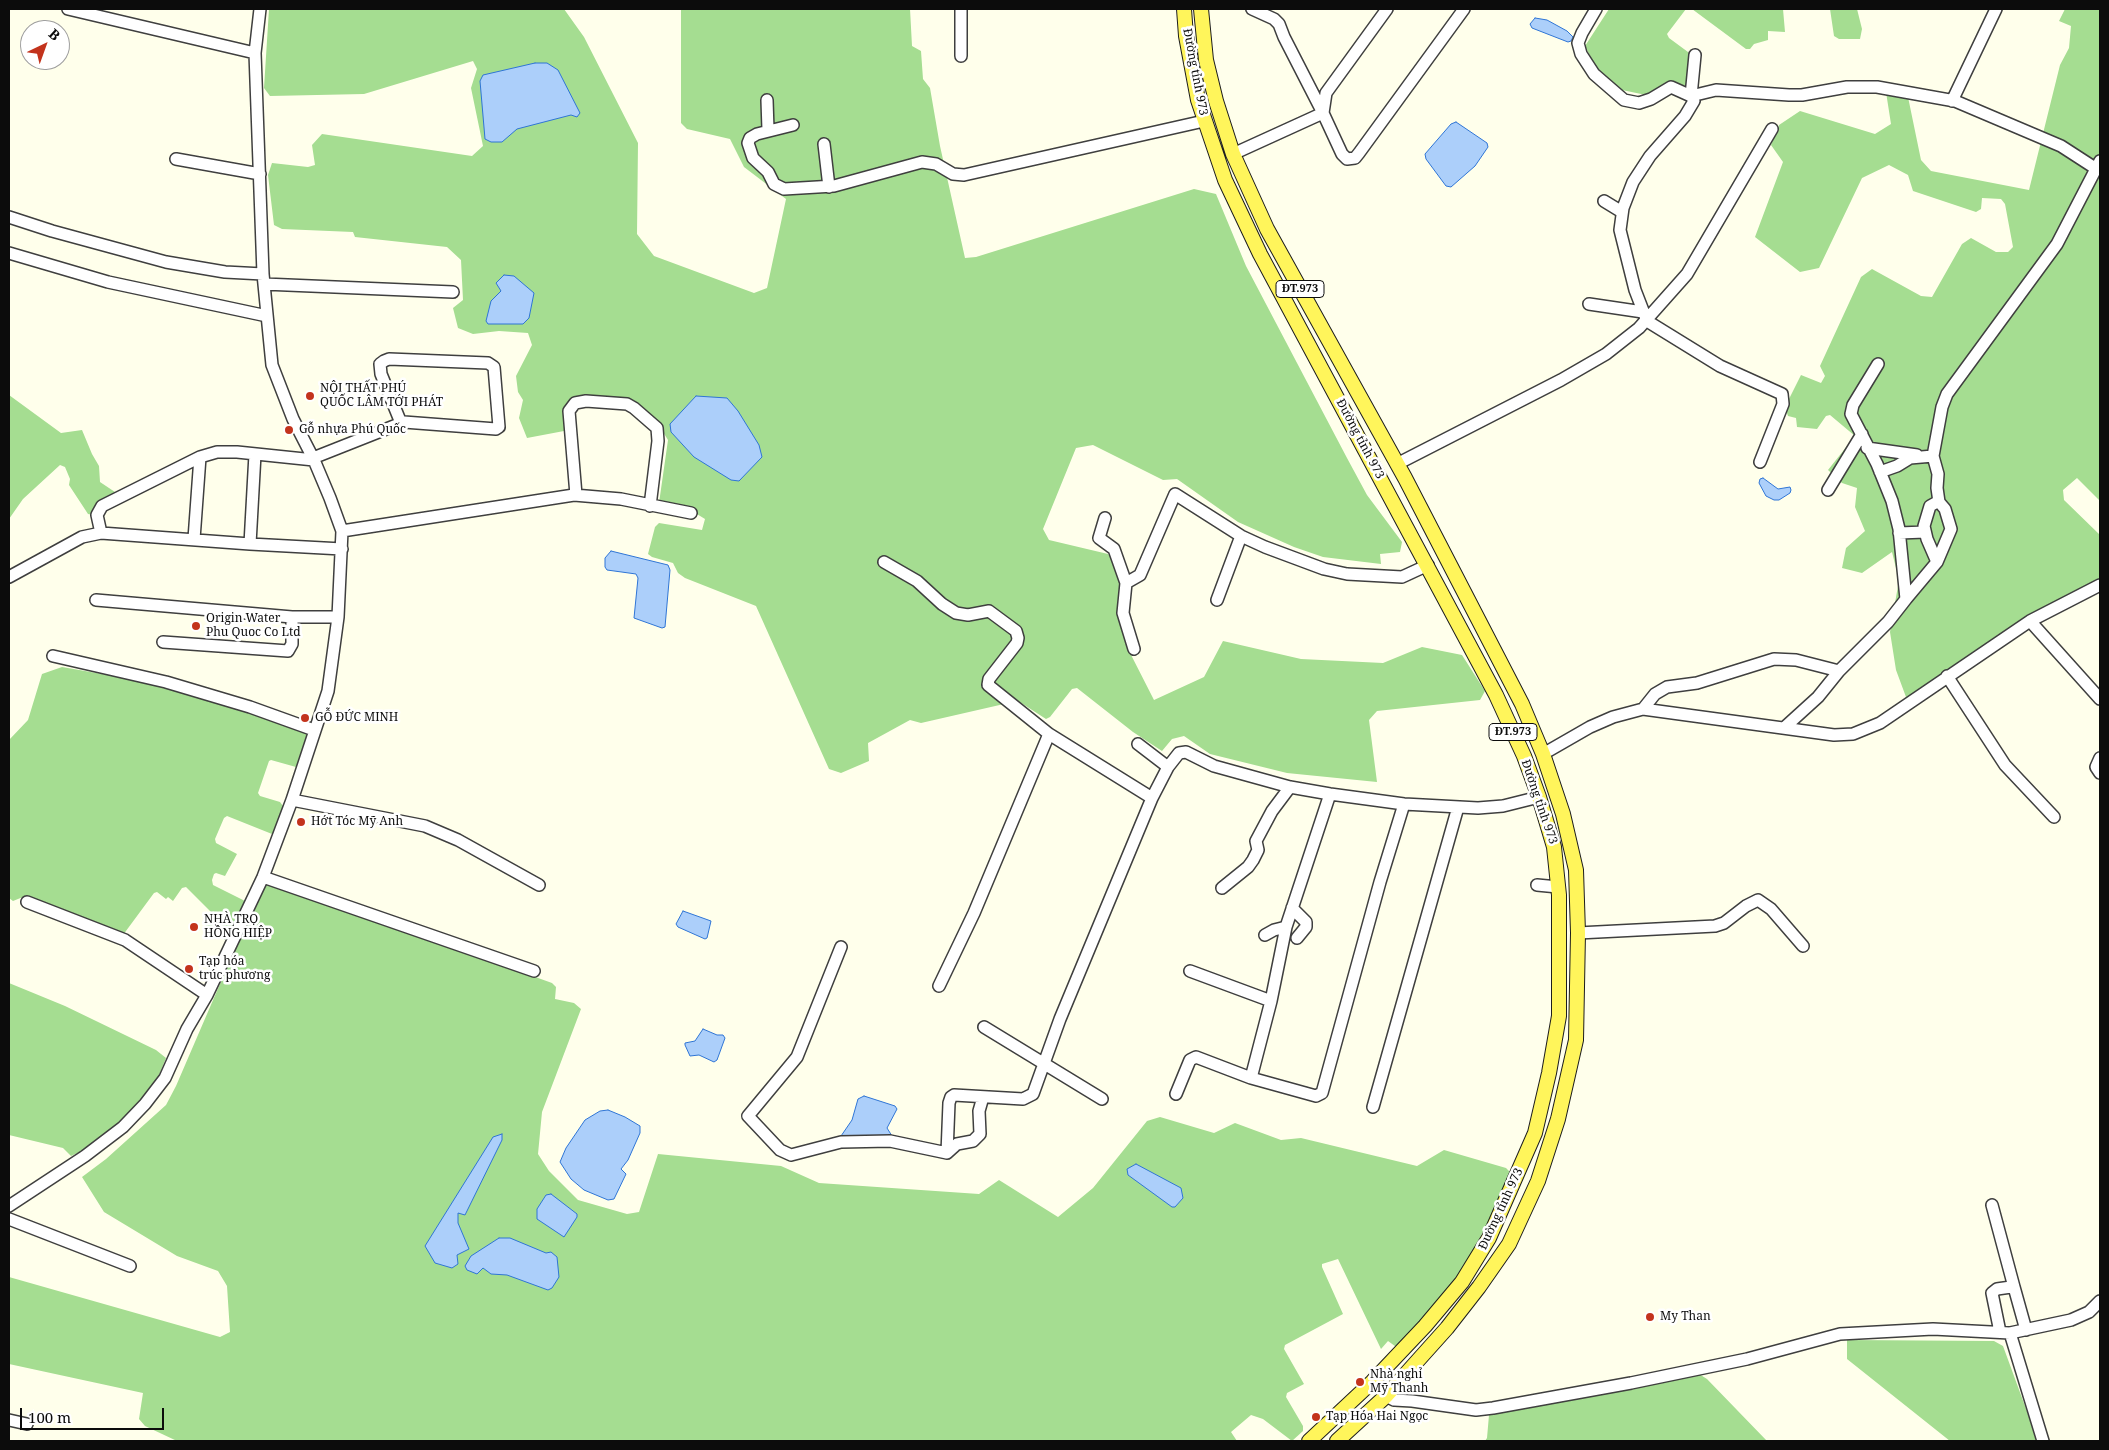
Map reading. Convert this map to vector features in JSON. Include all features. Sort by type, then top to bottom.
[{"type":"main road","name":"Đường tỉnh 973","points":[[1184,9],[1186,36],[1204,121],[1225,180],[1260,254],[1496,695],[1524,756],[1539,798],[1554,847],[1558,887],[1561,945],[1560,1016],[1535,1133],[1489,1238],[1462,1282],[1425,1326],[1372,1382],[1309,1441]]},
{"type":"main road","name":"Đường tỉnh 973","points":[[1201,9],[1206,60],[1216,101],[1234,154],[1267,229],[1397,464],[1522,704],[1543,754],[1563,814],[1576,870],[1578,933],[1576,1040],[1558,1119],[1538,1181],[1509,1244],[1479,1288],[1447,1328],[1386,1396],[1337,1441]]},
{"type":"main road","points":[[1428,565],[1443,554]]},
{"type":"main road","points":[[1372,1382],[1386,1396]]},
{"type":"street","points":[[68,9],[255,53]]},
{"type":"street","points":[[9,1206],[109,1139],[136,1115],[165,1078],[187,1029],[207,995],[263,878],[292,800],[328,692],[338,618],[342,530],[314,459],[293,419],[272,365],[264,279],[255,53],[260,9]]},
{"type":"street","points":[[961,56],[962,9]]},
{"type":"street","points":[[1252,9],[1274,19],[1280,24],[1284,37],[1342,154],[1347,160],[1355,158],[1464,9]]},
{"type":"street","points":[[1323,113],[1326,93],[1387,9]]},
{"type":"street","points":[[1596,9],[1578,44],[1580,54],[1608,88],[1624,100],[1632,103],[1651,99],[1671,87],[1691,96],[1716,90],[1802,95],[1863,86],[1917,93],[1952,100],[2061,146],[2098,165],[2057,244],[1947,394],[1928,456],[1938,474],[1936,488],[1939,501],[1945,509],[1951,529],[1937,562],[1888,622],[1839,671],[1818,697],[1785,727]]},
{"type":"street","points":[[1952,100],[1996,9]]},
{"type":"street","points":[[1645,316],[1630,272],[1620,230],[1622,212],[1626,198],[1641,168],[1690,110],[1694,101],[1691,96],[1695,55]]},
{"type":"street","points":[[767,100],[768,130]]},
{"type":"street","points":[[1234,154],[1323,113]]},
{"type":"street","points":[[793,125],[768,130],[750,138],[748,143],[752,158],[768,172],[774,184],[784,189],[829,187],[922,162],[936,164],[953,174],[964,176],[1204,121]]},
{"type":"street","points":[[1397,464],[1561,380],[1606,354],[1687,274],[1772,129]]},
{"type":"street","points":[[824,144],[829,187]]},
{"type":"street","points":[[176,158],[260,174]]},
{"type":"street","points":[[1604,201],[1622,212]]},
{"type":"street","points":[[9,217],[52,231],[166,262],[264,279],[454,292]]},
{"type":"street","points":[[9,253],[108,282],[267,316]]},
{"type":"street","points":[[1589,304],[1645,316],[1720,366],[1782,394],[1783,404],[1760,462]]},
{"type":"street","points":[[101,533],[97,515],[102,506],[200,457],[217,452],[314,459],[401,423],[496,429],[499,427],[494,367],[488,363],[389,359],[384,361],[380,364],[381,374],[401,423]]},
{"type":"street","points":[[1878,364],[1853,405],[1851,414],[1880,472],[1892,501],[1899,533],[1906,598]]},
{"type":"street","points":[[576,495],[568,411],[575,403],[586,401],[627,404],[658,428],[650,506]]},
{"type":"street","points":[[1828,490],[1862,434]]},
{"type":"street","points":[[1867,448],[1928,456]]},
{"type":"street","points":[[250,544],[255,454]]},
{"type":"street","points":[[1880,472],[1897,466],[1910,458],[1928,456]]},
{"type":"street","points":[[194,539],[200,457]]},
{"type":"street","points":[[1126,583],[1140,575],[1175,494],[1241,536],[1296,560],[1324,569],[1346,574],[1402,577],[1428,565]]},
{"type":"street","points":[[342,530],[576,495],[621,499],[691,513]]},
{"type":"street","points":[[1937,562],[1924,526],[1930,506],[1939,501]]},
{"type":"street","points":[[1105,518],[1100,538],[1114,549],[1126,583],[1123,612],[1134,649]]},
{"type":"street","points":[[1899,533],[1926,532]]},
{"type":"street","points":[[9,577],[82,537],[101,533],[342,549]]},
{"type":"street","points":[[1217,600],[1241,536]]},
{"type":"street","points":[[884,562],[918,581],[942,604],[956,614],[968,615],[989,611],[1016,631],[1017,642],[988,679],[988,685],[1049,734],[1152,798]]},
{"type":"street","points":[[1543,754],[1590,727],[1613,717],[1642,709],[1834,735],[1853,734],[1880,723],[2030,621],[2100,585]]},
{"type":"street","points":[[96,600],[292,617],[338,618]]},
{"type":"street","points":[[163,642],[288,651],[292,644],[292,617]]},
{"type":"street","points":[[2030,621],[2100,699]]},
{"type":"street","points":[[53,656],[166,682],[250,707],[314,730]]},
{"type":"street","points":[[1642,709],[1656,694],[1667,687],[1697,683],[1774,659],[1796,660],[1839,671]]},
{"type":"street","points":[[1947,676],[2005,765],[2054,817]]},
{"type":"street","points":[[939,986],[974,913],[1049,734]]},
{"type":"street","points":[[1138,744],[1168,768]]},
{"type":"street","points":[[947,1153],[951,1097],[960,1095],[1023,1099],[1033,1094],[1043,1063],[1152,798],[1176,755],[1186,752],[1214,766],[1290,787],[1404,804],[1458,807],[1503,806],[1539,798]]},
{"type":"street","points":[[2100,758],[2096,767],[2100,773]]},
{"type":"street","points":[[1222,888],[1248,867],[1253,860],[1258,850],[1256,841],[1272,811],[1290,787]]},
{"type":"street","points":[[1251,1078],[1271,1001],[1286,927],[1330,794]]},
{"type":"street","points":[[292,800],[425,826],[458,840],[539,885]]},
{"type":"street","points":[[1176,1094],[1190,1060],[1196,1057],[1251,1078],[1316,1096],[1322,1092],[1380,882],[1404,804]]},
{"type":"street","points":[[1373,1108],[1458,807]]},
{"type":"street","points":[[263,878],[534,971]]},
{"type":"street","points":[[1537,884],[1558,887]]},
{"type":"street","points":[[1578,933],[1715,926],[1724,923],[1746,906],[1758,900],[1771,909],[1803,946]]},
{"type":"street","points":[[27,902],[124,940],[207,995]]},
{"type":"street","points":[[1292,908],[1306,922],[1306,927],[1297,938]]},
{"type":"street","points":[[1265,935],[1286,927]]},
{"type":"street","points":[[841,947],[797,1057],[748,1116],[780,1150],[792,1155],[841,1142],[890,1141],[947,1153]]},
{"type":"street","points":[[1190,970],[1271,1001]]},
{"type":"street","points":[[984,1027],[1102,1099]]},
{"type":"street","points":[[947,1153],[957,1144],[973,1141],[980,1134],[979,1111],[984,1097]]},
{"type":"street","points":[[1992,1205],[2026,1330]]},
{"type":"street","points":[[9,1219],[130,1266]]},
{"type":"street","points":[[2014,1287],[1996,1289],[1992,1293],[2043,1441]]},
{"type":"street","points":[[1386,1396],[1394,1400],[1476,1410],[1641,1381],[1747,1359],[1840,1334],[1933,1329],[2005,1333],[2026,1330],[2071,1320],[2089,1312],[2100,1301]]},
{"type":"street","points":[[2089,1312],[2100,1317]]},
{"type":"street","points":[[9,1420],[27,1424]]},
{"type":"green space","points":[[269,9],[564,9],[584,37],[638,143],[637,234],[654,256],[754,293],[767,288],[786,199],[744,167],[730,139],[687,129],[681,123],[681,9],[910,9],[912,46],[921,51],[923,79],[930,88],[940,146],[965,258],[976,257],[1194,189],[1216,194],[1246,266],[1347,458],[1367,495],[1402,542],[1400,552],[1380,554],[1381,564],[1323,557],[1294,547],[1238,522],[1177,479],[1163,480],[1093,445],[1076,448],[1043,529],[1049,540],[1108,554],[1117,562],[1123,598],[1119,613],[1127,647],[1154,700],[1204,677],[1223,641],[1301,659],[1383,663],[1422,647],[1462,655],[1485,691],[1480,700],[1377,711],[1369,720],[1377,782],[1287,773],[1210,754],[1184,736],[1172,739],[1162,751],[1133,732],[1077,688],[1072,689],[1050,717],[1046,719],[1012,697],[1004,704],[921,723],[910,720],[868,743],[869,761],[841,773],[829,769],[756,606],[685,578],[678,573],[673,563],[648,554],[655,527],[659,523],[702,530],[705,519],[692,511],[659,503],[668,440],[658,424],[636,406],[577,399],[564,431],[527,438],[519,418],[523,400],[518,392],[516,376],[532,345],[528,333],[499,331],[473,334],[458,328],[453,308],[463,300],[461,260],[447,247],[355,237],[353,232],[282,229],[274,225],[268,175],[272,163],[308,167],[315,165],[312,145],[322,134],[472,156],[483,146],[471,88],[477,69],[473,61],[364,94],[270,96],[264,88]]},
{"type":"green space","points":[[1609,9],[1686,9],[1667,34],[1669,38],[1688,52],[1692,59],[1687,84],[1681,88],[1669,81],[1646,95],[1622,90],[1610,83],[1596,68],[1585,46]]},
{"type":"green space","points":[[1692,9],[1783,9],[1785,32],[1768,31],[1768,40],[1754,44],[1750,49],[1746,49]]},
{"type":"green space","points":[[1830,9],[1857,9],[1862,29],[1860,39],[1839,39],[1834,36]]},
{"type":"green space","points":[[2065,9],[2100,9],[2100,501],[2077,478],[2063,490],[2064,500],[2100,535],[2100,580],[1913,696],[1906,697],[1896,670],[1890,632],[1899,580],[1892,552],[1862,573],[1842,568],[1846,548],[1865,531],[1855,507],[1857,488],[1842,483],[1828,470],[1855,436],[1830,415],[1826,416],[1817,429],[1797,427],[1796,418],[1788,416],[1785,407],[1801,375],[1821,383],[1825,376],[1820,366],[1861,277],[1872,269],[1921,296],[1932,297],[1962,244],[1971,238],[1996,252],[2008,252],[2013,247],[2005,204],[2001,199],[1982,198],[1981,209],[1976,212],[1913,191],[1908,175],[1889,165],[1862,178],[1819,268],[1800,272],[1755,237],[1783,162],[1771,145],[1779,125],[1800,111],[1875,134],[1891,124],[1886,92],[1908,97],[1921,160],[1931,171],[2029,190],[2060,65],[2069,48],[2071,26],[2059,21]]},
{"type":"green space","points":[[9,395],[61,433],[82,430],[99,466],[100,482],[115,492],[114,496],[93,515],[88,514],[69,485],[70,479],[65,467],[60,465],[23,499],[9,519]]},
{"type":"green space","points":[[62,667],[165,685],[310,730],[299,766],[269,761],[258,793],[260,796],[280,802],[283,806],[276,831],[272,834],[227,816],[224,818],[215,839],[216,843],[237,854],[225,876],[214,874],[213,885],[245,901],[230,937],[225,940],[203,923],[211,912],[186,887],[182,888],[173,901],[168,897],[166,899],[157,892],[154,893],[123,935],[116,930],[23,897],[13,901],[9,898],[9,740],[28,720],[42,674]]},
{"type":"green space","points":[[267,885],[382,922],[552,983],[556,987],[555,999],[574,1003],[581,1009],[542,1112],[538,1154],[549,1171],[578,1200],[627,1214],[639,1212],[658,1154],[781,1166],[819,1183],[979,1194],[999,1180],[1058,1217],[1093,1188],[1147,1121],[1160,1117],[1214,1133],[1235,1123],[1281,1140],[1301,1138],[1417,1166],[1444,1150],[1506,1168],[1513,1175],[1453,1289],[1399,1349],[1388,1341],[1381,1349],[1338,1259],[1322,1264],[1343,1314],[1285,1345],[1284,1349],[1304,1384],[1287,1393],[1286,1397],[1303,1426],[1303,1431],[1292,1441],[1263,1419],[1251,1415],[1231,1432],[1237,1441],[177,1441],[145,1426],[139,1419],[143,1393],[9,1364],[9,1277],[220,1337],[230,1332],[227,1286],[218,1271],[177,1256],[104,1212],[82,1177],[106,1159],[166,1105],[176,1086],[260,891]]},
{"type":"green space","points":[[9,983],[65,1006],[156,1050],[166,1058],[155,1085],[132,1112],[88,1148],[71,1156],[63,1148],[9,1135]]},
{"type":"green space","points":[[1847,1340],[1994,1341],[2003,1346],[2036,1441],[1950,1441],[1847,1359]]},
{"type":"green space","points":[[1699,1374],[1707,1379],[1767,1441],[1485,1441],[1487,1438],[1489,1415],[1498,1411]]},
{"type":"water","points":[[1535,18],[1547,20],[1567,31],[1573,37],[1571,41],[1568,42],[1532,28],[1530,24]]},
{"type":"water","points":[[535,63],[547,63],[558,70],[580,113],[577,117],[571,115],[517,129],[502,142],[491,142],[485,139],[480,81],[483,75]]},
{"type":"water","points":[[1456,122],[1487,143],[1488,147],[1475,166],[1451,187],[1446,186],[1426,159],[1425,154],[1451,124]]},
{"type":"water","points":[[504,275],[514,276],[534,293],[529,318],[523,324],[488,324],[486,321],[491,301],[501,291],[496,283]]},
{"type":"water","points":[[696,396],[727,398],[738,411],[759,445],[762,457],[739,481],[731,480],[694,457],[671,432],[670,424]]},
{"type":"water","points":[[1763,478],[1778,489],[1790,487],[1790,493],[1779,500],[1766,496],[1759,483],[1760,479]]},
{"type":"water","points":[[611,551],[668,565],[670,570],[665,627],[662,628],[634,618],[638,578],[636,574],[607,570],[605,558]]},
{"type":"water","points":[[683,911],[711,921],[707,938],[705,939],[678,927],[676,924]]},
{"type":"water","points":[[703,1029],[717,1035],[723,1035],[725,1038],[717,1060],[714,1062],[699,1055],[690,1056],[685,1045],[685,1043],[695,1041]]},
{"type":"water","points":[[864,1096],[895,1106],[897,1109],[887,1128],[892,1136],[841,1136],[852,1120],[858,1099]]},
{"type":"water","points":[[608,1110],[640,1126],[640,1133],[628,1160],[621,1169],[626,1174],[614,1199],[608,1200],[584,1190],[571,1179],[560,1162],[566,1148],[585,1120],[600,1111]]},
{"type":"water","points":[[502,1134],[502,1140],[465,1215],[458,1213],[458,1223],[469,1249],[457,1255],[458,1264],[452,1268],[435,1263],[425,1246],[493,1137]]},
{"type":"water","points":[[1136,1164],[1181,1188],[1183,1198],[1175,1207],[1172,1207],[1128,1175],[1127,1169]]},
{"type":"water","points":[[551,1194],[577,1214],[564,1237],[537,1219],[537,1209],[546,1195]]},
{"type":"water","points":[[499,1238],[510,1238],[546,1253],[551,1252],[557,1257],[559,1277],[552,1288],[548,1290],[507,1275],[491,1274],[483,1268],[477,1274],[467,1270],[465,1266],[471,1256]]},
{"type":"place","name":"NỘI THẤT PHÚ QUỐC LÂM TỚI PHÁT","points":[[310,396]]},
{"type":"place","name":"Gỗ nhựa Phú Quốc","points":[[289,430]]},
{"type":"place","name":"Origin Water Phu Quoc Co Ltd","points":[[196,626]]},
{"type":"place","name":"GỖ ĐỨC MINH","points":[[305,718]]},
{"type":"place","name":"Hớt Tóc Mỹ Anh","points":[[301,822]]},
{"type":"place","name":"NHÀ TRỌ HỒNG HIỆP","points":[[194,927]]},
{"type":"place","name":"Tạp hóa trúc phương","points":[[189,969]]},
{"type":"place","name":"My Than","points":[[1650,1317]]},
{"type":"place","name":"Nhà nghỉ Mỹ Thanh","points":[[1360,1382]]},
{"type":"place","name":"Tạp Hóa Hai Ngọc","points":[[1316,1417]]}]
